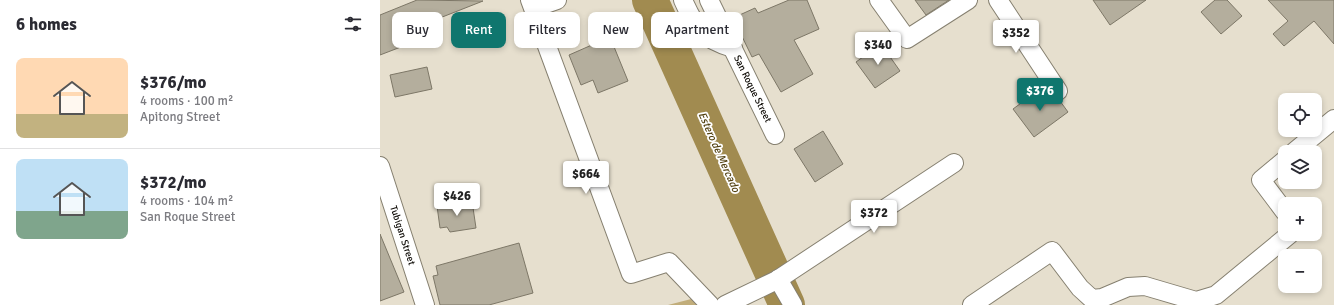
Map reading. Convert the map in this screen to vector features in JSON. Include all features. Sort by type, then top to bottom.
[{"type":"street","points":[[557,0],[532,4],[631,274],[669,262],[710,305]]},
{"type":"street","points":[[683,0],[688,12]]},
{"type":"street","name":"San Roque Street","points":[[709,0],[715,12]]},
{"type":"street","points":[[879,0],[906,39],[968,0]]},
{"type":"street","points":[[998,0],[1058,91]]},
{"type":"street","name":"San Roque Street","points":[[733,48],[775,135]]},
{"type":"street","points":[[1302,145],[1334,119]]},
{"type":"street","points":[[725,305],[778,279],[954,163]]},
{"type":"street","name":"Tubigan Street","points":[[380,166],[425,305]]},
{"type":"street","points":[[1278,166],[1261,180],[1278,203]]},
{"type":"street","points":[[972,305],[1052,251],[1080,288],[1092,299],[1102,298],[1128,287],[1145,286],[1196,301],[1216,295],[1282,241]]},
{"type":"street","points":[[778,279],[793,305]]},
{"type":"shaded area","points":[[695,298],[698,305],[668,305]]},
{"type":"building","points":[[417,0],[483,1],[455,12],[451,12],[451,14],[443,17],[443,12],[392,12],[392,48],[398,48],[380,55],[380,15]]},
{"type":"building","points":[[789,0],[807,0],[819,29],[794,40],[813,74],[781,92],[759,54],[752,57],[743,39],[743,13],[755,8],[758,13]]},
{"type":"building","points":[[915,0],[949,0],[926,15]]},
{"type":"building","points":[[1093,0],[1146,0],[1110,25]]},
{"type":"building","points":[[1215,0],[1227,0],[1242,16],[1221,34],[1201,12]]},
{"type":"building","points":[[1268,0],[1334,0],[1334,44],[1314,21],[1284,46],[1273,34],[1288,21]]},
{"type":"building","points":[[881,44],[900,71],[875,88],[856,62]]},
{"type":"building","points":[[588,47],[588,48],[614,48],[628,81],[598,93],[593,80],[581,85],[569,55]]},
{"type":"building","points":[[427,67],[432,89],[395,97],[390,75]]},
{"type":"building","points":[[1043,87],[1049,97],[1054,101],[1060,101],[1068,112],[1034,137],[1013,109]]},
{"type":"building","points":[[823,131],[843,164],[815,182],[794,149]]},
{"type":"building","points":[[472,201],[476,228],[450,232],[447,227],[440,228],[437,206]]},
{"type":"building","points":[[380,234],[404,292],[380,301]]},
{"type":"building","points":[[519,243],[533,293],[489,305],[440,305],[433,276],[438,275],[436,266]]},
{"type":"waterway","name":"Estero de Mercado","points":[[650,0],[787,305]]}]
